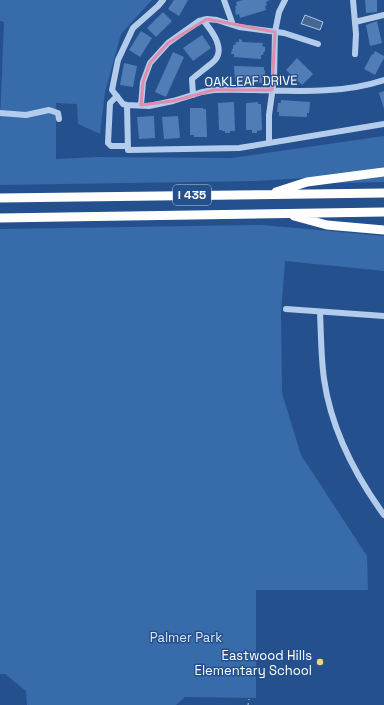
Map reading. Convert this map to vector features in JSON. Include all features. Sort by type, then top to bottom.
[{"type":"highway","points":[[267,195],[307,182],[384,172]]},
{"type":"highway","name":"I 435","points":[[0,198],[384,193]]},
{"type":"highway","name":"I 435","points":[[0,218],[384,212]]},
{"type":"highway","points":[[283,213],[327,224],[384,230]]},
{"type":"street","points":[[128,148],[127,105],[123,104],[112,90],[118,60],[133,28],[163,0]]},
{"type":"street","points":[[224,0],[233,25]]},
{"type":"street","points":[[270,143],[269,115],[275,32],[279,12],[285,0]]},
{"type":"street","points":[[354,0],[356,34],[355,54]]},
{"type":"street","points":[[355,22],[384,15]]},
{"type":"street","points":[[141,105],[143,82],[150,63],[168,43],[199,21],[207,19],[217,20],[239,27],[275,32],[318,44]]},
{"type":"street","points":[[193,95],[192,78],[215,61],[219,50],[218,42],[203,20]]},
{"type":"street","name":"OAKLEAF DRIVE","points":[[127,105],[149,106],[214,90],[311,91],[343,89],[368,85],[384,80]]},
{"type":"street","points":[[117,96],[110,103],[108,143],[111,146],[128,148],[239,148],[384,124]]},
{"type":"street","points":[[0,113],[26,115],[49,110],[58,113],[59,119]]},
{"type":"street","points":[[286,309],[384,316]]},
{"type":"street","points":[[320,312],[324,380],[338,432],[361,480],[384,515]]},
{"type":"path","points":[[248,705],[249,699]]},
{"type":"highlighted area","points":[[207,19],[275,32],[272,90],[214,90],[173,101],[141,105],[143,82],[150,63],[168,43]]},
{"type":"green space","points":[[0,0],[152,0],[121,34],[105,92],[100,134],[78,124],[77,104],[56,103],[56,159],[98,157],[231,158],[384,136],[384,169],[305,178],[256,181],[0,185],[0,121],[4,22],[0,21]]},
{"type":"green space","points":[[384,176],[384,182],[337,183],[337,181]]},
{"type":"green space","name":"Palmer Park","points":[[262,225],[384,236],[384,271],[285,261],[281,313],[282,393],[301,455],[367,556],[368,590],[256,590],[256,698],[185,697],[176,705],[27,705],[26,691],[5,674],[0,674],[0,229]]},
{"type":"shaded area","points":[[305,15],[323,22],[320,30],[301,24]]},
{"type":"building","points":[[174,0],[188,0],[179,16],[168,9]]},
{"type":"building","points":[[243,0],[270,0],[266,2],[266,10],[240,18],[239,14],[236,15],[235,6],[237,6],[236,2]]},
{"type":"building","points":[[365,0],[377,0],[377,12],[366,13]]},
{"type":"building","points":[[163,12],[172,21],[156,37],[147,28]]},
{"type":"building","points":[[377,21],[382,43],[370,46],[366,25]]},
{"type":"building","points":[[141,31],[152,38],[140,57],[129,50]]},
{"type":"building","points":[[202,35],[211,48],[193,61],[183,48]]},
{"type":"building","points":[[239,39],[242,40],[242,42],[263,43],[262,46],[265,47],[265,52],[264,51],[263,55],[261,55],[261,59],[234,57],[234,54],[231,54],[233,45],[235,45],[236,42],[239,42]]},
{"type":"building","points":[[375,51],[384,56],[384,58],[375,75],[364,69]]},
{"type":"building","points":[[173,52],[184,57],[166,97],[155,92]]},
{"type":"building","points":[[297,58],[313,74],[302,85],[286,70]]},
{"type":"building","points":[[124,63],[137,66],[133,87],[120,85]]},
{"type":"building","points":[[234,66],[264,67],[265,79],[262,79],[262,83],[235,81]]},
{"type":"building","points":[[384,91],[384,109],[379,93]]},
{"type":"building","points":[[281,100],[310,102],[307,117],[279,116],[279,112],[277,112],[278,103],[281,103]]},
{"type":"building","points":[[234,102],[235,131],[225,133],[225,131],[219,130],[218,103]]},
{"type":"building","points":[[258,102],[258,104],[261,104],[262,130],[257,131],[257,133],[252,133],[252,130],[246,130],[246,103]]},
{"type":"building","points":[[190,108],[206,109],[207,137],[194,137],[194,135],[190,135]]},
{"type":"building","points":[[154,116],[155,138],[139,139],[137,117]]},
{"type":"building","points":[[178,116],[180,138],[164,139],[162,117]]},
{"type":"place","name":"Eastwood Hills Elementary School","points":[[320,662]]}]
